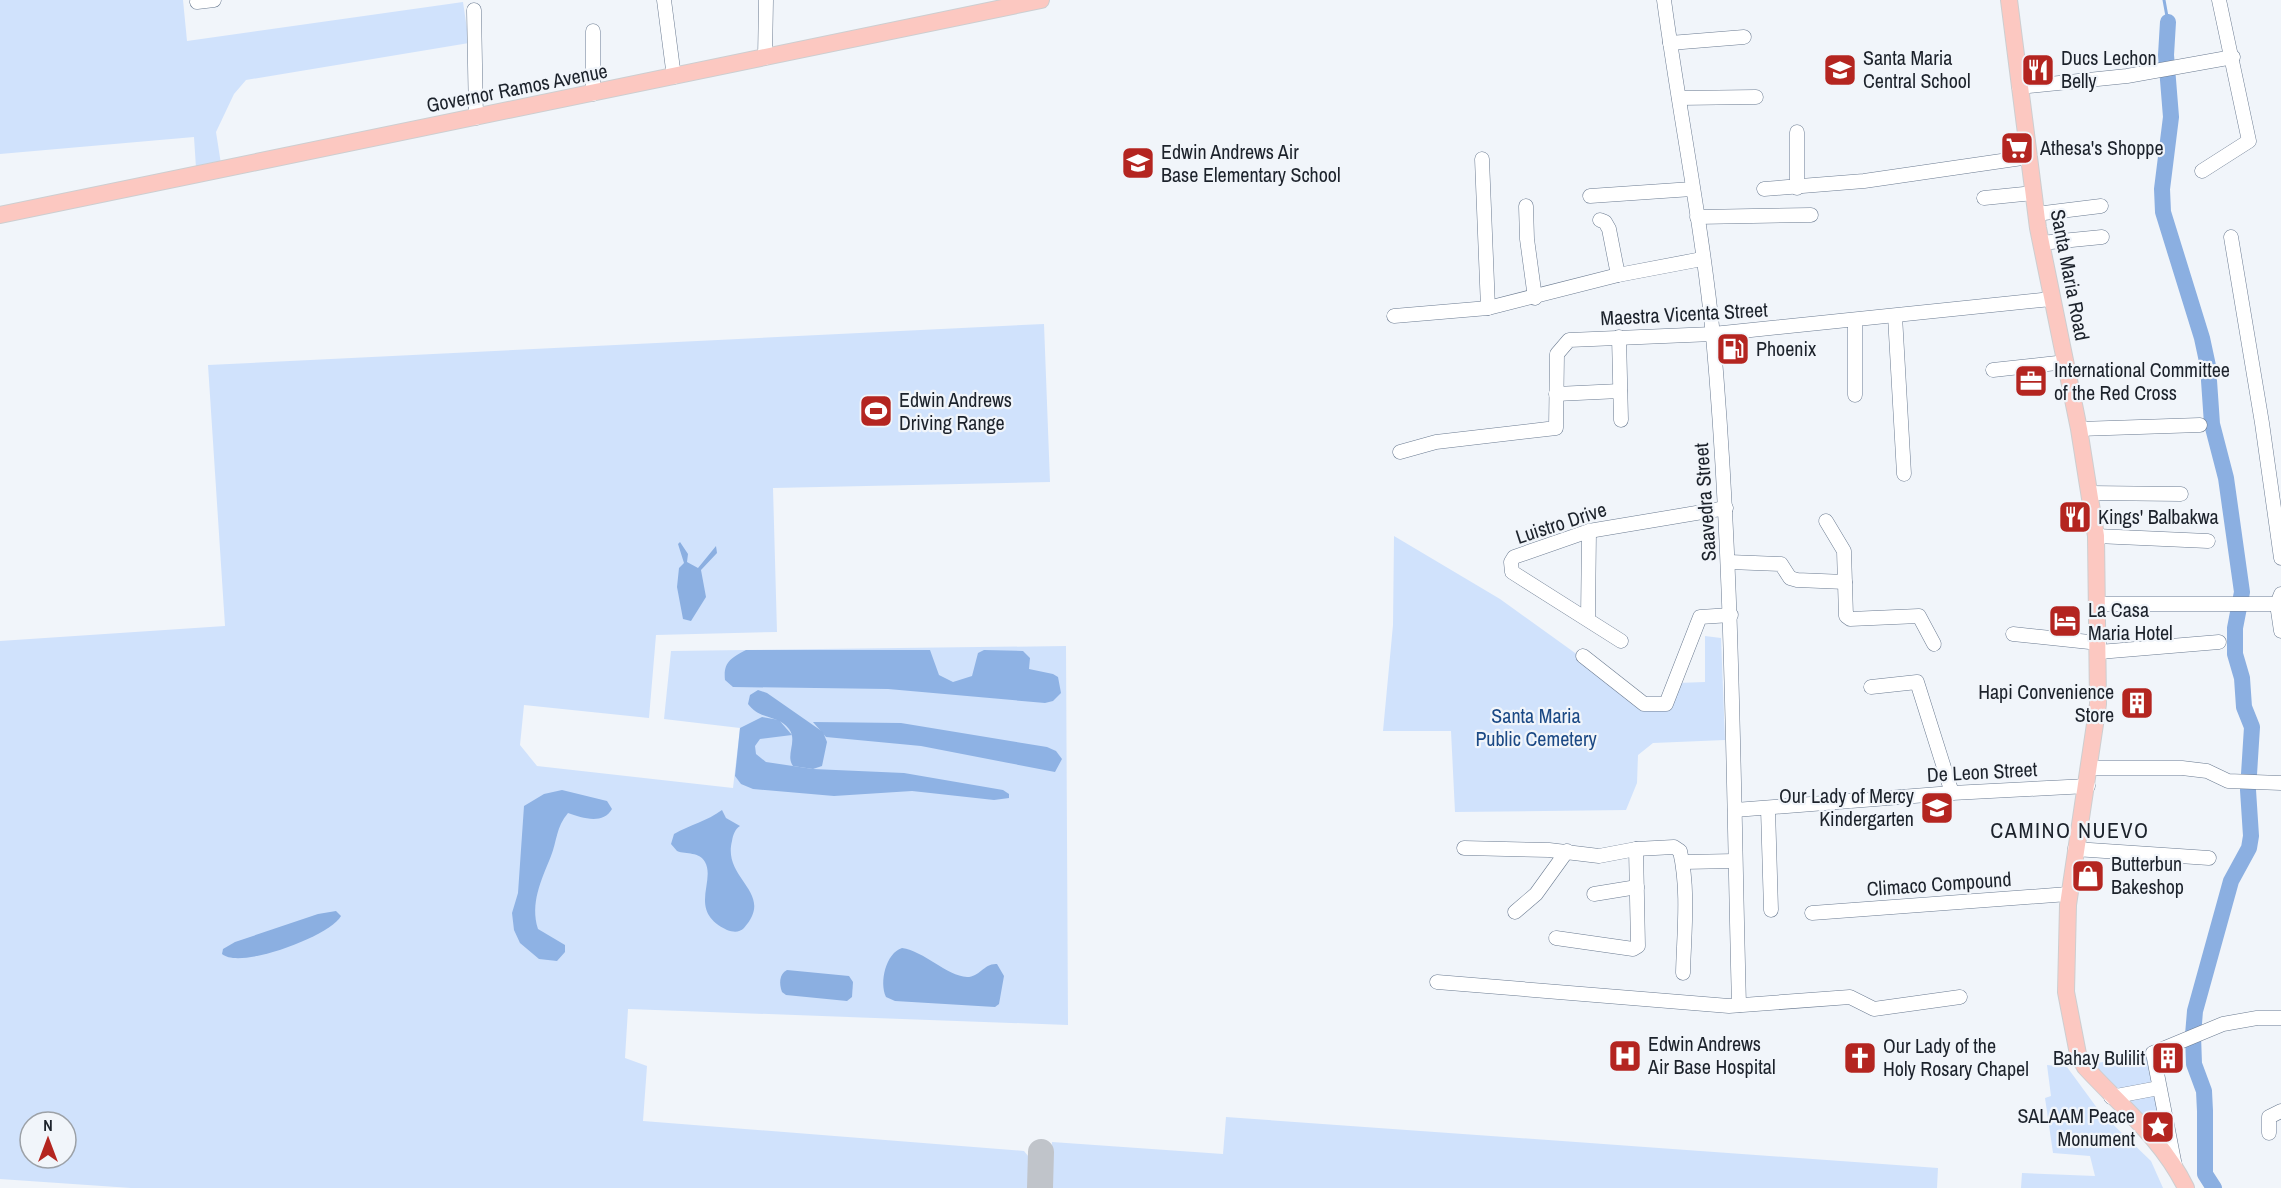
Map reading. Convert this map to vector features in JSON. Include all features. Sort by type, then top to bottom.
[{"type":"main road","name":"Governor Ramos Avenue","points":[[0,214],[476,118],[1041,0]]},
{"type":"main road","name":"Santa Maria Road","points":[[2008,0],[2036,214],[2050,299],[2066,362],[2079,429],[2096,536],[2099,604],[2098,704],[2088,786],[2068,894],[2066,992],[2078,1053],[2085,1067],[2158,1144],[2175,1166],[2186,1188]]},
{"type":"street","points":[[197,2],[214,0]]},
{"type":"street","points":[[664,0],[674,77]]},
{"type":"street","points":[[765,58],[766,0]]},
{"type":"street","name":"Saavedra Street","points":[[1664,0],[1713,334],[1726,508],[1731,615],[1739,1005]]},
{"type":"street","points":[[2202,171],[2249,141],[2233,57],[2219,0]]},
{"type":"street","points":[[474,9],[476,118]]},
{"type":"street","points":[[592,94],[593,31]]},
{"type":"street","points":[[1670,44],[1744,37]]},
{"type":"street","points":[[2019,87],[2127,76],[2233,57]]},
{"type":"street","points":[[1679,98],[1756,97]]},
{"type":"street","points":[[1797,132],[1797,188]]},
{"type":"street","points":[[1764,189],[1864,181],[2029,157]]},
{"type":"street","points":[[1482,159],[1488,308]]},
{"type":"street","points":[[1590,196],[1692,189]]},
{"type":"street","points":[[1984,198],[2034,193]]},
{"type":"street","points":[[1526,206],[1527,239],[1535,298]]},
{"type":"street","points":[[2036,214],[2101,206]]},
{"type":"street","points":[[1697,217],[1810,215]]},
{"type":"street","points":[[1600,220],[1605,222],[1609,229],[1618,274]]},
{"type":"street","points":[[2041,243],[2102,237]]},
{"type":"street","points":[[2232,237],[2281,558]]},
{"type":"street","points":[[1394,316],[1488,308],[1535,298],[1618,274],[1702,259]]},
{"type":"street","name":"Maestra Vicenta Street","points":[[1400,452],[1436,441],[1552,430],[1557,424],[1557,354],[1561,346],[1569,340],[1713,334],[1856,321],[2050,299]]},
{"type":"street","points":[[1895,316],[1904,474]]},
{"type":"street","points":[[1855,395],[1856,321]]},
{"type":"street","points":[[1619,337],[1621,420]]},
{"type":"street","points":[[1993,370],[2066,362]]},
{"type":"street","points":[[1556,394],[1620,391]]},
{"type":"street","points":[[2079,429],[2200,425]]},
{"type":"street","points":[[2089,493],[2181,494]]},
{"type":"street","name":"Luistro Drive","points":[[1621,641],[1512,572],[1510,567],[1514,557],[1589,531],[1726,508]]},
{"type":"street","points":[[1826,521],[1844,551],[1848,618],[1919,616],[1934,644]]},
{"type":"street","points":[[1588,618],[1589,531]]},
{"type":"street","points":[[2096,536],[2208,541]]},
{"type":"street","points":[[1729,562],[1781,564],[1790,578],[1797,580],[1845,582]]},
{"type":"street","points":[[2099,604],[2241,606],[2279,599],[2281,631]]},
{"type":"street","points":[[1583,656],[1644,705],[1666,705],[1700,616],[1731,615]]},
{"type":"street","points":[[2013,634],[2099,647],[2219,642]]},
{"type":"street","points":[[1870,687],[1917,682],[1952,793]]},
{"type":"street","points":[[2090,768],[2196,769],[2228,781],[2257,784],[2281,783]]},
{"type":"street","name":"De Leon Street","points":[[1735,810],[1952,793],[2088,786]]},
{"type":"street","points":[[1768,809],[1771,910]]},
{"type":"street","points":[[1464,848],[1568,851],[1599,856],[1636,849],[1674,847],[1680,850],[1683,862],[1685,917],[1683,973]]},
{"type":"street","points":[[1556,938],[1636,948],[1636,849]]},
{"type":"street","points":[[2075,849],[2209,858]]},
{"type":"street","points":[[1515,912],[1536,894],[1568,851]]},
{"type":"street","points":[[1683,862],[1735,861]]},
{"type":"street","points":[[1594,894],[1637,887]]},
{"type":"street","name":"Climaco Compound","points":[[1812,913],[2068,894]]},
{"type":"street","points":[[1437,982],[1739,1005],[1850,997],[1874,1009],[1960,997]]},
{"type":"street","points":[[2175,1166],[2152,1057],[2156,1050],[2223,1024],[2257,1018],[2281,1018]]},
{"type":"street","points":[[2111,1096],[2159,1088]]},
{"type":"street","points":[[2269,1133],[2269,1117],[2281,1111]]},
{"type":"green space","points":[[0,0],[183,0],[187,41],[463,2],[469,43],[246,80],[234,94],[216,132],[221,164],[196,168],[194,137],[0,154]]},
{"type":"green space","points":[[1044,324],[1050,482],[773,488],[777,632],[656,635],[649,718],[524,705],[520,745],[537,766],[733,788],[740,728],[664,719],[671,651],[1066,646],[1068,1025],[628,1009],[625,1058],[647,1066],[643,1121],[1024,1151],[1033,1162],[1032,1188],[131,1188],[0,1179],[0,641],[225,626],[208,365]]},
{"type":"green space","name":"Santa Maria Public Cemetery","points":[[1394,536],[1500,599],[1589,663],[1641,707],[1668,707],[1677,683],[1705,682],[1705,636],[1721,638],[1725,740],[1653,743],[1638,755],[1637,783],[1626,810],[1455,812],[1451,731],[1383,731],[1393,625]]},
{"type":"green space","points":[[2147,1054],[2156,1085],[2116,1093],[2092,1064]]},
{"type":"green space","points":[[2047,1065],[2067,1067],[2100,1112],[2151,1161],[2163,1188],[2021,1188],[2022,1173],[2095,1176],[2090,1156],[2053,1153],[2045,1098],[2051,1096]]},
{"type":"green space","points":[[2157,1092],[2167,1144],[2119,1098]]},
{"type":"green space","points":[[1226,1117],[1938,1168],[1937,1188],[1049,1188],[1052,1142],[1223,1154]]},
{"type":"shaded area","points":[[680,542],[688,554],[687,562],[698,568],[716,546],[717,553],[701,570],[706,597],[691,621],[683,619],[677,587],[679,568],[684,563],[678,544]]},
{"type":"shaded area","points":[[746,650],[930,650],[939,675],[953,682],[972,676],[978,653],[984,650],[1023,651],[1030,658],[1029,669],[1058,677],[1061,693],[1053,701],[1045,703],[888,689],[733,687],[725,680],[725,669],[732,658]]},
{"type":"shaded area","points":[[758,690],[767,693],[823,732],[827,742],[822,766],[813,769],[793,766],[790,757],[792,738],[789,729],[780,721],[758,713],[748,704],[750,695]]},
{"type":"shaded area","points":[[762,717],[779,720],[792,735],[760,739],[755,746],[756,754],[766,762],[813,769],[904,773],[1003,790],[1009,794],[1009,798],[994,800],[912,791],[834,796],[753,789],[741,784],[735,776],[740,728]]},
{"type":"shaded area","points":[[813,722],[901,723],[1047,747],[1056,751],[1062,759],[1055,772],[921,746],[826,737]]},
{"type":"shaded area","points":[[562,790],[607,801],[612,809],[598,819],[568,813],[559,829],[538,892],[535,910],[538,929],[565,945],[565,952],[557,961],[539,959],[520,943],[514,930],[512,913],[518,893],[524,806],[544,794]]},
{"type":"shaded area","points":[[722,810],[726,818],[740,826],[733,837],[731,854],[734,866],[752,895],[754,905],[752,916],[744,928],[736,932],[727,930],[708,914],[705,905],[707,870],[705,862],[700,856],[677,851],[671,844],[674,834]]},
{"type":"shaded area","points":[[336,911],[341,916],[333,924],[303,941],[247,958],[232,958],[222,954],[223,949],[235,942],[318,914]]},
{"type":"shaded area","points":[[902,948],[919,954],[959,976],[975,975],[997,964],[1004,976],[999,1004],[995,1007],[895,1001],[886,997],[883,984],[885,969],[896,951]]},
{"type":"shaded area","points":[[787,970],[849,976],[853,982],[852,997],[847,1001],[786,995],[782,992],[780,983],[782,974]]},
{"type":"waterway","points":[[2164,0],[2168,22]]},
{"type":"waterway","points":[[2168,22],[2166,55],[2171,117],[2162,189],[2163,212],[2202,338],[2208,366],[2212,424],[2226,478],[2242,592],[2235,628],[2235,654],[2242,678],[2244,707],[2252,727],[2248,790],[2251,836],[2249,848],[2231,881],[2195,1011],[2193,1035],[2194,1064],[2204,1091],[2205,1174],[2214,1188]]},
{"type":"taxiway","points":[[1040,1188],[1041,1152]]},
{"type":"place","name":"Santa Maria Central School","points":[[1840,70]]},
{"type":"place","name":"Ducs Lechon Belly","points":[[2038,70]]},
{"type":"place","name":"Athesa's Shoppe","points":[[2017,148]]},
{"type":"place","name":"Edwin Andrews Air Base Elementary School","points":[[1138,163]]},
{"type":"place","name":"Phoenix","points":[[1733,349]]},
{"type":"place","name":"International Committee of the Red Cross","points":[[2031,381]]},
{"type":"place","name":"Edwin Andrews Driving Range","points":[[876,411]]},
{"type":"place","name":"Kings' Balbakwa","points":[[2075,517]]},
{"type":"place","name":"La Casa Maria Hotel","points":[[2065,621]]},
{"type":"place","name":"Hapi Convenience Store","points":[[2137,703]]},
{"type":"place","name":"Our Lady of Mercy Kindergarten","points":[[1937,808]]},
{"type":"place","name":"Butterbun Bakeshop","points":[[2088,876]]},
{"type":"place","name":"Edwin Andrews Air Base Hospital","points":[[1625,1056]]},
{"type":"place","name":"Our Lady of the Holy Rosary Chapel","points":[[1860,1058]]},
{"type":"place","name":"Bahay Bulilit","points":[[2168,1058]]},
{"type":"place","name":"SALAAM Peace Monument","points":[[2158,1127]]},
{"type":"district","name":"CAMINO NUEVO","points":[[2070,830]]}]
